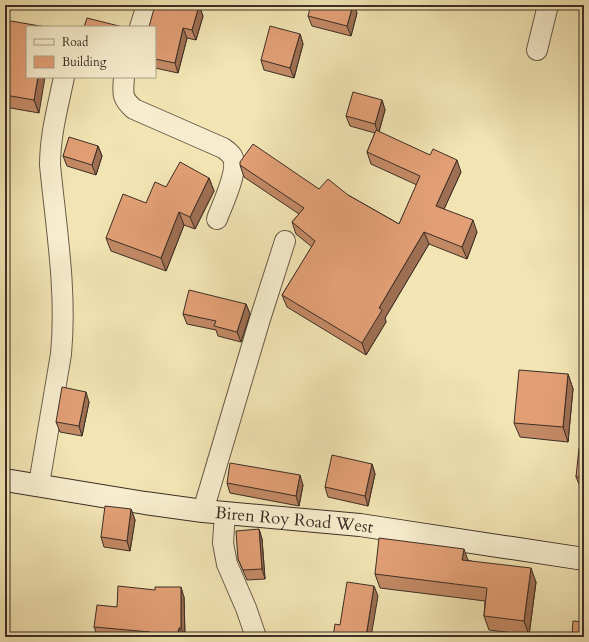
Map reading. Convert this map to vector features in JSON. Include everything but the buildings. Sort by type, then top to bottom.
[{"type":"main road","name":"Biren Roy Road West","points":[[5,480],[39,484],[145,503],[203,511],[360,526],[584,559]]},
{"type":"street","points":[[140,26],[148,5]]},
{"type":"street","points":[[537,50],[548,5]]},
{"type":"street","points":[[39,484],[62,354],[62,285],[50,165],[50,149],[64,78]]},
{"type":"street","points":[[124,78],[124,93],[126,102],[134,109],[223,148],[232,155],[235,163],[233,174],[217,219]]},
{"type":"street","points":[[203,511],[260,319],[285,241]]},
{"type":"street","points":[[225,513],[223,543],[227,564],[246,608],[256,637]]}]
